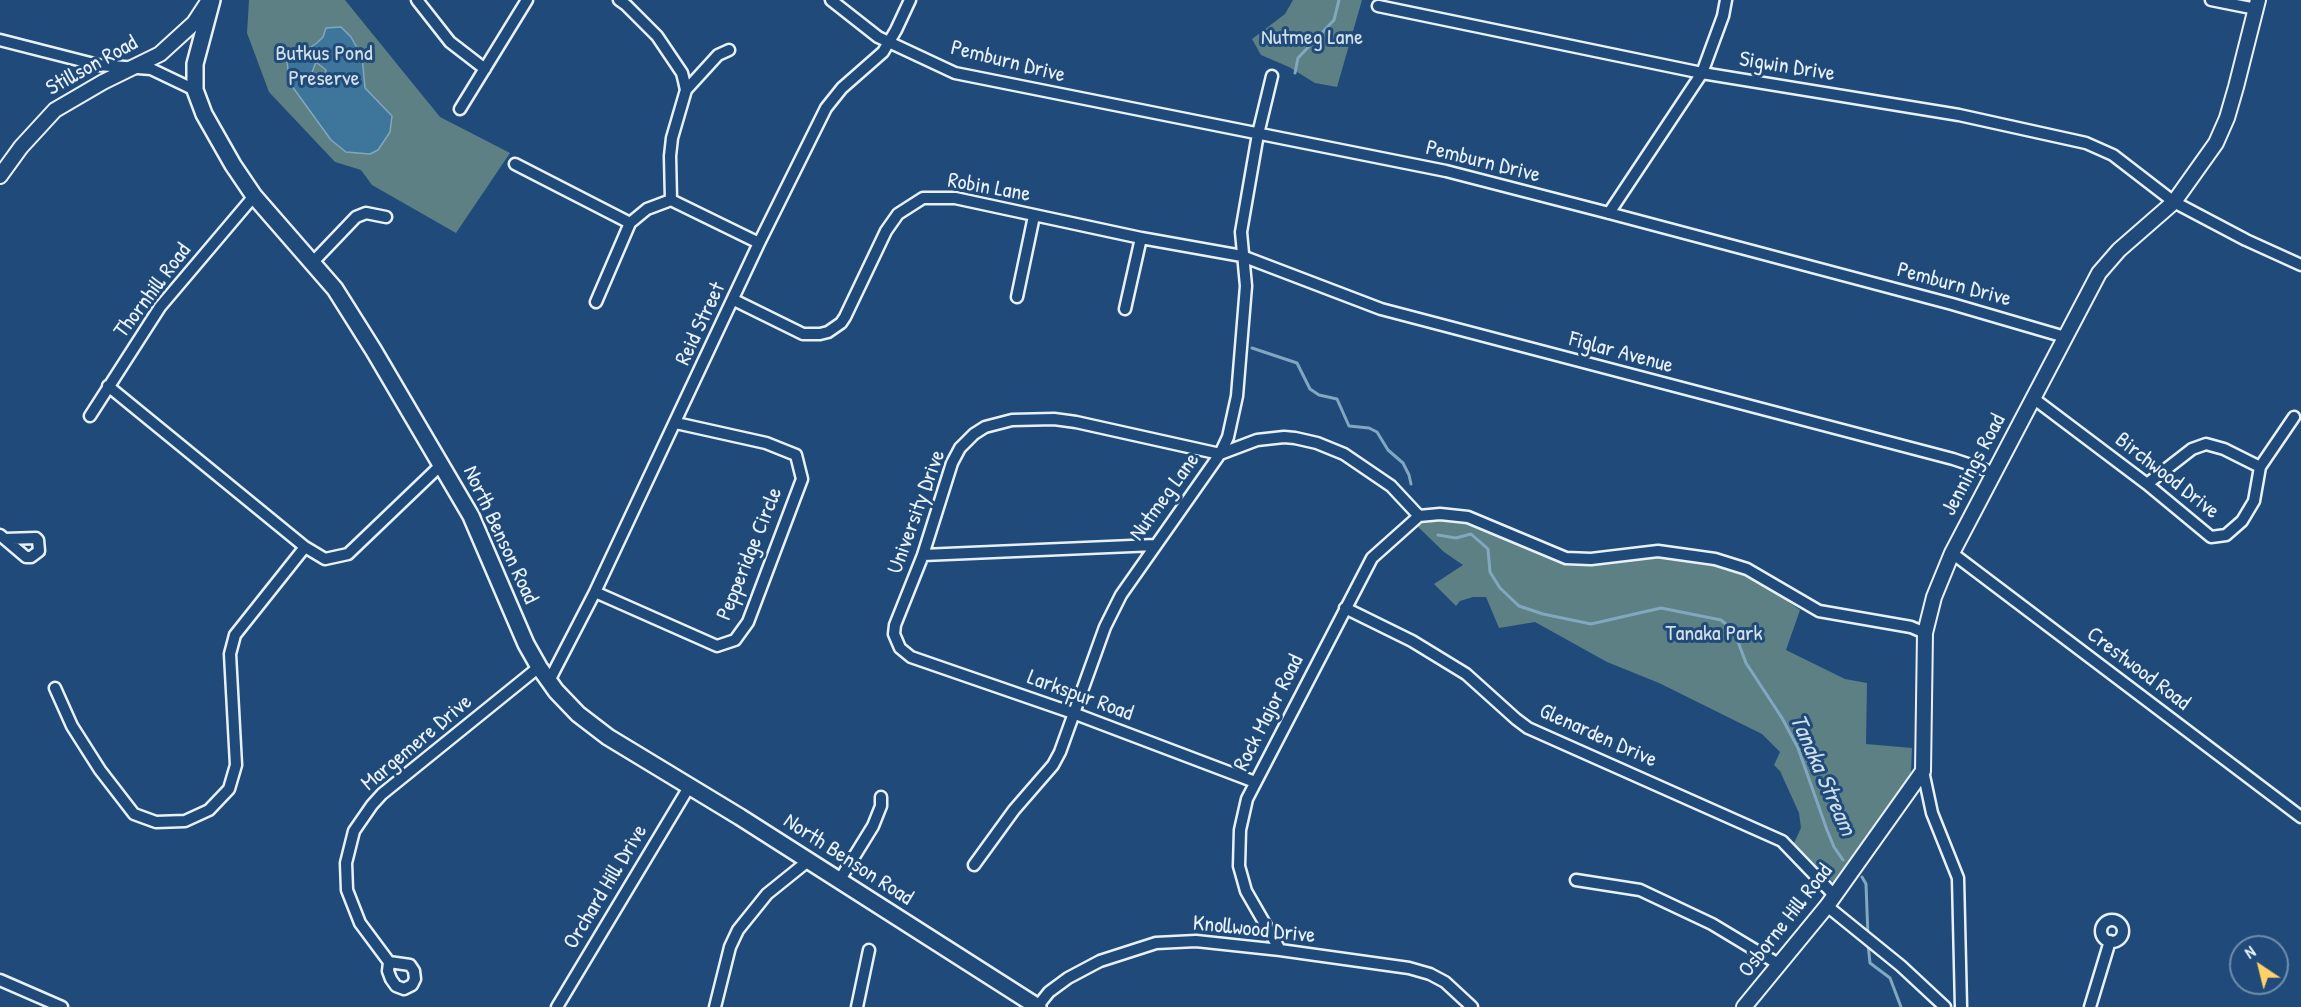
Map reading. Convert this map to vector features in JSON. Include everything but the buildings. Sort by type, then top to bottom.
[{"type":"main road","name":"Stillson Road","points":[[195,90],[198,46],[211,0]]},
{"type":"main road","name":"North Benson Road","points":[[195,90],[233,165],[254,196],[313,262],[349,311],[442,464],[471,516],[508,607],[539,667],[568,705],[608,737],[1037,1007]]},
{"type":"street","name":"Stillson Road","points":[[0,176],[21,147],[55,110],[103,82],[160,54],[176,42],[194,23],[211,0]]},
{"type":"street","points":[[417,0],[450,42],[485,69]]},
{"type":"street","points":[[460,109],[527,0]]},
{"type":"street","points":[[619,0],[657,36],[682,73],[686,90]]},
{"type":"street","name":"Pemburn Drive","points":[[831,0],[878,37],[955,73],[1446,171],[2065,337]]},
{"type":"street","name":"Reid Street","points":[[549,681],[595,592],[759,243],[831,100],[883,52],[910,0]]},
{"type":"street","points":[[1609,213],[1702,73],[1723,16],[1726,0]]},
{"type":"street","points":[[2211,0],[2257,5]]},
{"type":"street","name":"Jennings Road","points":[[1961,1007],[1958,878],[1932,813],[1923,771],[1925,633],[1934,597],[1952,553],[2099,273],[2137,233],[2174,202],[2208,154],[2227,118],[2257,5]]},
{"type":"street","name":"Sigwin Drive","points":[[1378,6],[1702,73],[1959,115],[2086,142],[2113,155],[2174,202],[2246,240],[2301,265]]},
{"type":"street","points":[[0,39],[98,64],[143,67],[161,72],[195,90]]},
{"type":"street","points":[[671,200],[672,138],[686,90],[718,55],[729,50]]},
{"type":"street","name":"Nutmeg Lane","points":[[974,865],[1014,810],[1053,765],[1060,752],[1105,627],[1121,595],[1220,454],[1234,419],[1246,286],[1241,232],[1258,134],[1272,76]]},
{"type":"street","points":[[515,164],[630,223]]},
{"type":"street","name":"Thornhill Road","points":[[90,416],[160,307],[254,196]]},
{"type":"street","name":"Robin Lane","points":[[734,300],[803,333],[828,332],[841,322],[891,223],[898,214],[916,201],[930,197],[955,198],[1141,238],[1242,256]]},
{"type":"street","points":[[596,302],[630,223],[647,209],[671,200],[759,243]]},
{"type":"street","points":[[313,262],[356,218],[366,213],[386,217]]},
{"type":"street","points":[[1017,297],[1034,216]]},
{"type":"street","points":[[1125,309],[1141,238]]},
{"type":"street","name":"Figlar Avenue","points":[[1242,256],[1381,309],[1953,459],[1995,473]]},
{"type":"street","points":[[108,386],[306,547],[325,559],[348,554],[442,464]]},
{"type":"street","name":"Birchwood Drive","points":[[2033,398],[2147,484],[2211,537],[2226,535],[2242,521],[2254,501],[2260,466],[2294,417]]},
{"type":"street","name":"University Drive","points":[[897,642],[895,625],[923,555],[956,454],[974,434],[991,425],[1034,418],[1076,422],[1220,454]]},
{"type":"street","name":"Pepperidge Circle","points":[[595,592],[717,646],[735,640],[748,622],[802,479],[796,455],[766,443],[676,423]]},
{"type":"street","points":[[1220,454],[1268,437],[1284,437],[1317,443],[1344,454],[1391,486],[1419,516],[1440,514],[1468,517],[1566,558],[1591,558],[1658,550],[1715,559],[1748,569],[1819,611],[1911,627],[1925,633]]},
{"type":"street","points":[[2147,484],[2192,449],[2206,444],[2224,449],[2260,466]]},
{"type":"street","name":"Rock Major Road","points":[[1280,950],[1246,891],[1239,866],[1240,830],[1247,799],[1372,558],[1419,516]]},
{"type":"street","points":[[923,555],[1155,545]]},
{"type":"street","points":[[55,688],[78,735],[100,770],[134,814],[156,822],[185,821],[209,810],[229,789],[236,765],[230,654],[235,635],[306,547]]},
{"type":"street","name":"Crestwood Road","points":[[1952,553],[2300,812]]},
{"type":"street","name":"Glenarden Drive","points":[[1345,608],[1412,641],[1466,674],[1528,728],[1782,841],[1831,900],[1869,939],[1945,1007]]},
{"type":"street","name":"Larkspur Road","points":[[897,642],[900,648],[911,657],[1073,712],[1255,782]]},
{"type":"street","name":"Margemere Drive","points":[[389,962],[360,923],[347,890],[346,863],[354,831],[382,794],[539,667]]},
{"type":"street","name":"Osborne Hill Road","points":[[1744,1007],[1831,900],[1923,771]]},
{"type":"street","name":"Orchard Hill Drive","points":[[557,1007],[689,787]]},
{"type":"street","points":[[839,881],[873,826],[881,806],[881,797]]},
{"type":"street","points":[[715,1007],[730,947],[738,930],[767,894],[808,861]]},
{"type":"street","points":[[1576,880],[1640,890],[1712,924],[1780,965]]},
{"type":"street","name":"Knollwood Drive","points":[[1037,1007],[1049,992],[1083,969],[1100,961],[1156,943],[1196,941],[1409,968],[1430,974],[1445,982],[1472,1007]]},
{"type":"street","points":[[2090,1007],[2110,941]]},
{"type":"street","points":[[857,1007],[869,950]]},
{"type":"street","points":[[0,980],[62,1007]]},
{"type":"green space","name":"Butkus Pond Preserve","points":[[249,0],[345,0],[440,117],[510,153],[456,233],[372,185],[361,170],[335,162],[269,92],[247,33]]},
{"type":"green space","name":"Nutmeg Lane","points":[[1293,0],[1362,0],[1337,87],[1315,83],[1289,67],[1261,55],[1252,39],[1285,14]]},
{"type":"green space","name":"Tanaka Park","points":[[1423,516],[1465,520],[1554,556],[1569,565],[1661,554],[1713,563],[1749,573],[1800,610],[1786,650],[1845,679],[1867,683],[1866,744],[1912,748],[1909,778],[1834,883],[1794,843],[1801,828],[1799,813],[1780,771],[1774,765],[1780,752],[1762,734],[1659,683],[1607,662],[1535,622],[1499,628],[1486,597],[1473,597],[1460,601],[1456,606],[1434,584],[1463,565],[1444,552],[1413,522]]},
{"type":"water","points":[[341,27],[351,37],[362,57],[365,88],[392,116],[390,132],[378,150],[370,154],[346,152],[331,140],[289,82],[287,60],[296,57],[317,43],[323,37],[326,28]],"holes":[[[316,62],[326,70],[323,86],[317,86],[311,75]]]},
{"type":"waterway","points":[[1295,73],[1298,58],[1334,20],[1339,0]]},
{"type":"waterway","name":"Tanaka Stream","points":[[1252,348],[1297,363],[1310,389],[1319,395],[1337,399],[1349,426],[1369,428],[1377,432],[1388,450],[1403,463],[1411,484]]},
{"type":"waterway","name":"Tanaka Stream","points":[[1438,535],[1456,538],[1471,534],[1488,549],[1490,572],[1500,588],[1519,606],[1543,614],[1591,624],[1661,608],[1721,620],[1734,631],[1746,663],[1782,718],[1798,748],[1827,830],[1834,847],[1843,860]]},
{"type":"waterway","name":"Tanaka Stream","points":[[1862,877],[1866,884],[1868,937]]},
{"type":"waterway","name":"Tanaka Stream","points":[[1868,944],[1870,963],[1890,978],[1901,1007]]}]
